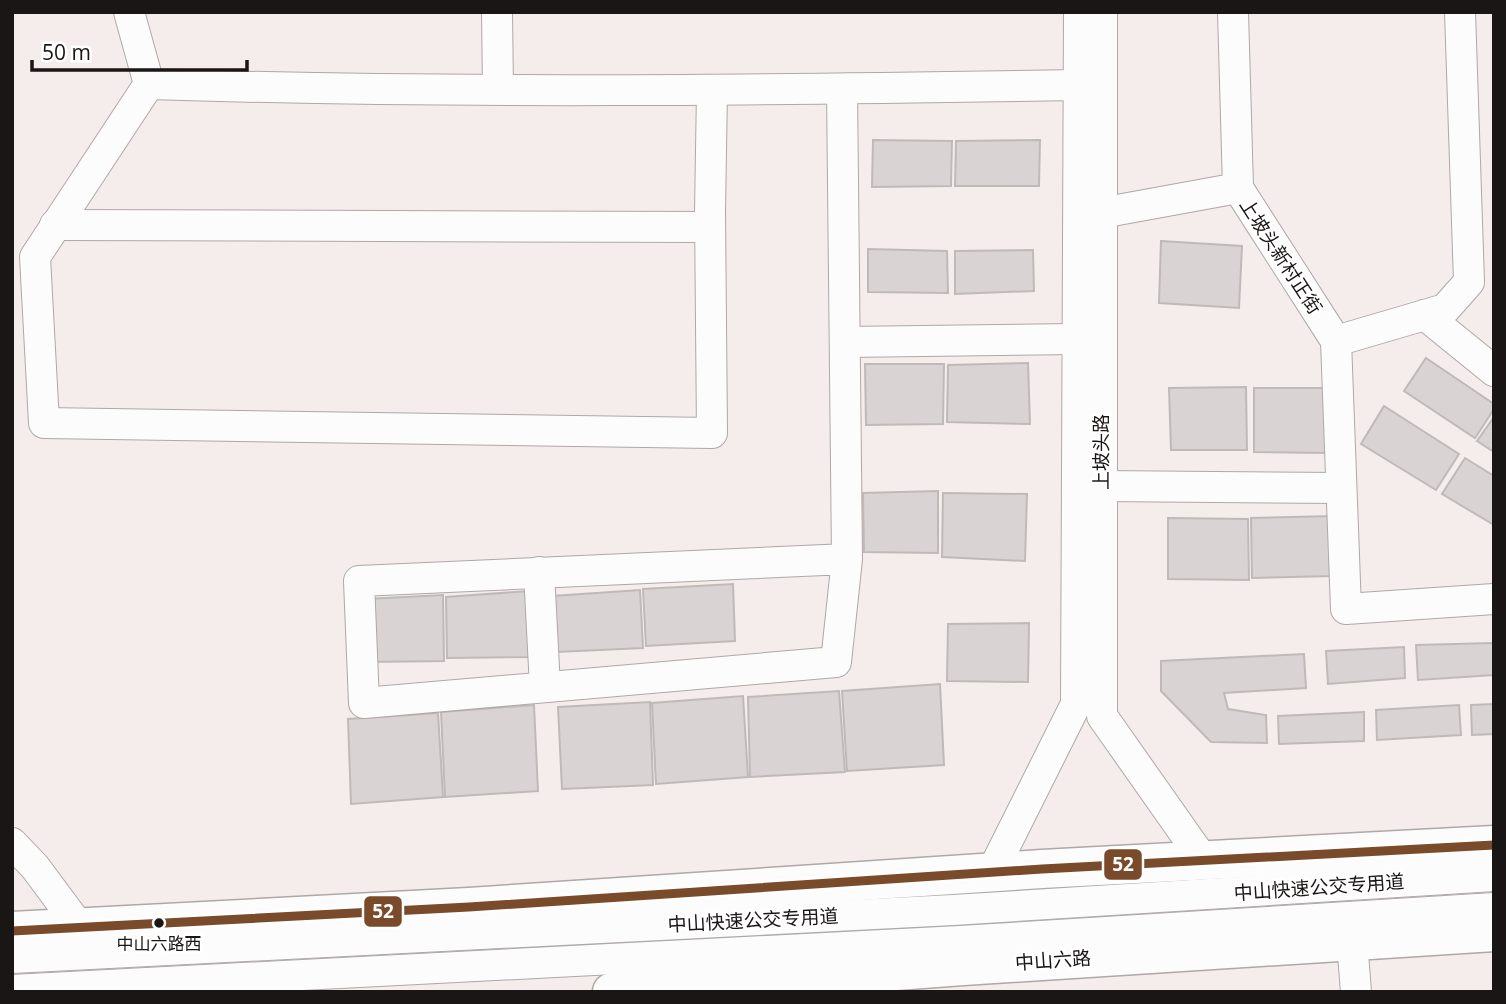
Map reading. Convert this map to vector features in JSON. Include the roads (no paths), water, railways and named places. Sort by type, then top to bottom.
[{"type":"main road","points":[[12,931],[469,907],[992,872],[1494,845]]},
{"type":"main road","name":"中山六路","points":[[612,992],[963,966],[1494,932]]},
{"type":"street","points":[[129,12],[149,84],[35,257],[44,423],[712,433],[712,90]]},
{"type":"street","points":[[496,12],[498,89]]},
{"type":"street","name":"上坡头路","points":[[992,872],[1076,704],[1079,12]]},
{"type":"street","name":"上坡头路","points":[[1102,12],[1102,716],[1204,861]]},
{"type":"street","name":"上坡头新村正街","points":[[1233,12],[1238,188],[1336,341]]},
{"type":"street","points":[[1460,12],[1481,279],[1435,312],[1336,341],[1346,609],[1494,599]]},
{"type":"street","points":[[149,84],[284,88],[712,90],[1079,85]]},
{"type":"street","points":[[842,89],[847,559],[836,662],[364,703],[359,581],[847,559]]},
{"type":"street","points":[[1101,213],[1238,188]]},
{"type":"street","points":[[55,225],[710,226]]},
{"type":"street","points":[[1435,312],[1494,371]]},
{"type":"street","points":[[845,342],[1076,339]]},
{"type":"street","points":[[1101,486],[1341,488]]},
{"type":"street","points":[[539,572],[545,687]]},
{"type":"street","points":[[12,843],[35,867],[81,929]]},
{"type":"street","name":"中山快速公交专用道","points":[[12,958],[953,910],[1494,876]]},
{"type":"street","name":"中山快速公交专用道","points":[[12,990],[960,942],[1494,908]]},
{"type":"street","points":[[1352,941],[1356,992]]},
{"type":"place","name":"中山六路西","points":[[159,923]]}]
